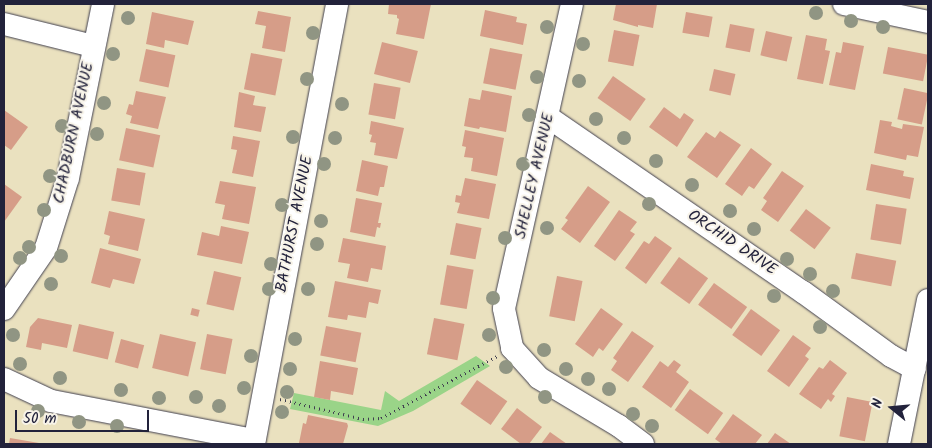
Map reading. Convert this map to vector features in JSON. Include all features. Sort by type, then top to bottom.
[{"type":"street","name":"CHADBURN AVENUE","points":[[4,309],[46,248],[68,178],[102,4]]},
{"type":"street","name":"BATHURST AVENUE","points":[[254,442],[337,4]]},
{"type":"street","name":"SHELLEY AVENUE","points":[[512,348],[504,309],[572,4]]},
{"type":"street","points":[[844,4],[928,22]]},
{"type":"street","points":[[4,24],[93,46]]},
{"type":"street","name":"ORCHID DRIVE","points":[[548,118],[803,292],[891,356],[915,369]]},
{"type":"street","points":[[899,444],[928,300]]},
{"type":"street","points":[[512,348],[538,378],[619,426],[643,444]]},
{"type":"street","points":[[4,379],[51,401],[254,442]]},
{"type":"path","points":[[263,395],[362,419],[381,418],[512,348]]},
{"type":"green space","points":[[476,356],[490,366],[413,411],[378,426],[290,409],[294,393],[381,410],[385,391],[399,401]]},
{"type":"building","points":[[389,4],[431,4],[424,39],[396,34],[399,19],[397,15],[388,14]]},
{"type":"building","points":[[616,4],[657,4],[653,28],[638,25],[638,27],[613,20]]},
{"type":"building","points":[[485,10],[517,17],[516,22],[527,24],[523,45],[480,36]]},
{"type":"building","points":[[258,11],[291,17],[285,52],[262,48],[266,26],[255,24]]},
{"type":"building","points":[[152,12],[194,21],[188,45],[165,40],[164,48],[146,44]]},
{"type":"building","points":[[686,12],[713,17],[709,37],[682,33]]},
{"type":"building","points":[[730,24],[755,29],[750,52],[725,48]]},
{"type":"building","points":[[614,30],[640,35],[633,66],[608,61]]},
{"type":"building","points":[[766,31],[792,37],[787,61],[760,55]]},
{"type":"building","points":[[806,35],[827,39],[825,50],[830,51],[823,84],[797,79]]},
{"type":"building","points":[[382,42],[418,51],[410,83],[374,74]]},
{"type":"building","points":[[843,42],[864,46],[855,90],[829,85],[836,52],[841,53]]},
{"type":"building","points":[[888,47],[928,55],[923,81],[883,74]]},
{"type":"building","points":[[490,48],[522,54],[516,90],[483,83]]},
{"type":"building","points":[[146,49],[175,55],[168,88],[139,81]]},
{"type":"building","points":[[251,53],[282,59],[275,95],[244,89]]},
{"type":"building","points":[[714,69],[735,74],[730,95],[709,90]]},
{"type":"building","points":[[613,76],[646,99],[630,121],[598,98]]},
{"type":"building","points":[[374,83],[401,88],[395,119],[368,115]]},
{"type":"building","points":[[904,88],[928,93],[922,124],[897,119]]},
{"type":"building","points":[[482,90],[512,96],[506,132],[464,126],[469,98],[480,100]]},
{"type":"building","points":[[136,91],[166,97],[158,129],[130,123],[132,116],[126,114],[129,104],[133,105]]},
{"type":"building","points":[[239,92],[255,96],[253,105],[266,107],[261,132],[234,127]]},
{"type":"building","points":[[664,107],[680,119],[684,113],[694,120],[677,147],[649,127]]},
{"type":"building","points":[[4,110],[28,127],[11,150],[4,145]]},
{"type":"building","points":[[880,120],[892,122],[891,126],[902,129],[903,124],[924,127],[918,157],[907,155],[906,160],[874,153]]},
{"type":"building","points":[[371,121],[404,128],[397,159],[374,155],[376,143],[370,142],[372,135],[369,134]]},
{"type":"building","points":[[126,128],[160,135],[153,168],[119,160]]},
{"type":"building","points":[[465,130],[504,138],[497,176],[471,171],[473,158],[464,157],[466,147],[462,146]]},
{"type":"building","points":[[720,131],[741,145],[717,178],[687,157],[706,132],[715,138]]},
{"type":"building","points":[[233,136],[260,141],[253,177],[232,173],[237,150],[231,149]]},
{"type":"building","points":[[751,148],[772,164],[754,189],[749,186],[742,196],[725,184]]},
{"type":"building","points":[[362,160],[388,166],[384,187],[380,187],[378,196],[356,191]]},
{"type":"building","points":[[871,164],[904,171],[903,176],[914,178],[910,199],[866,190]]},
{"type":"building","points":[[117,168],[146,173],[140,206],[111,200]]},
{"type":"building","points":[[782,171],[804,186],[778,222],[761,210],[767,201],[763,198]]},
{"type":"building","points":[[465,178],[496,184],[489,219],[457,213],[460,203],[455,202],[456,195],[461,196]]},
{"type":"building","points":[[220,181],[256,187],[249,224],[222,219],[225,205],[215,203]]},
{"type":"building","points":[[4,184],[22,197],[4,222]]},
{"type":"building","points":[[588,186],[610,202],[580,243],[561,229],[568,220],[565,218]]},
{"type":"building","points":[[356,198],[382,203],[378,223],[381,223],[380,228],[377,227],[375,237],[350,232]]},
{"type":"building","points":[[876,204],[907,209],[901,244],[870,240]]},
{"type":"building","points":[[806,209],[831,228],[815,249],[790,231]]},
{"type":"building","points":[[619,210],[637,222],[630,231],[635,234],[615,261],[594,246]]},
{"type":"building","points":[[109,211],[145,219],[138,251],[108,244],[110,236],[104,234]]},
{"type":"building","points":[[456,223],[482,228],[475,259],[450,254]]},
{"type":"building","points":[[221,226],[249,232],[242,264],[197,255],[202,232],[219,236]]},
{"type":"building","points":[[655,236],[672,248],[646,284],[625,268],[644,241],[649,244]]},
{"type":"building","points":[[343,238],[386,246],[382,270],[371,268],[368,282],[347,278],[350,264],[338,262]]},
{"type":"building","points":[[100,248],[141,259],[134,284],[113,279],[110,288],[91,283]]},
{"type":"building","points":[[856,253],[896,261],[891,286],[851,279]]},
{"type":"building","points":[[679,257],[708,278],[689,304],[660,283]]},
{"type":"building","points":[[447,265],[474,270],[467,309],[440,304]]},
{"type":"building","points":[[214,271],[241,277],[234,310],[206,304]]},
{"type":"building","points":[[557,276],[583,281],[575,321],[549,316]]},
{"type":"building","points":[[335,281],[381,290],[378,304],[369,302],[366,318],[348,315],[347,320],[328,317]]},
{"type":"building","points":[[714,283],[747,307],[731,329],[698,305]]},
{"type":"building","points":[[192,308],[200,310],[198,317],[190,315]]},
{"type":"building","points":[[601,308],[623,324],[603,351],[599,348],[593,357],[575,344]]},
{"type":"building","points":[[751,309],[780,330],[761,356],[732,335]]},
{"type":"building","points":[[38,318],[72,325],[67,348],[42,343],[41,350],[26,347],[30,327]]},
{"type":"building","points":[[434,318],[464,324],[457,360],[427,354]]},
{"type":"building","points":[[79,324],[114,332],[108,359],[73,351]]},
{"type":"building","points":[[326,326],[361,333],[356,362],[320,355]]},
{"type":"building","points":[[632,331],[654,346],[628,382],[611,370],[617,361],[613,358]]},
{"type":"building","points":[[160,334],[196,342],[188,376],[152,368]]},
{"type":"building","points":[[207,334],[233,339],[226,374],[200,369]]},
{"type":"building","points":[[793,335],[811,348],[805,356],[809,359],[789,387],[767,371]]},
{"type":"building","points":[[121,339],[144,345],[138,368],[115,362]]},
{"type":"building","points":[[674,360],[681,365],[676,372],[689,382],[671,408],[642,387],[660,361],[668,367]]},
{"type":"building","points":[[830,360],[847,373],[832,394],[835,396],[831,402],[828,399],[821,409],[799,394],[819,367],[823,369]]},
{"type":"building","points":[[320,361],[358,368],[353,395],[331,391],[330,400],[314,397]]},
{"type":"building","points":[[477,380],[507,401],[491,425],[460,404]]},
{"type":"building","points":[[690,389],[723,413],[708,434],[675,410]]},
{"type":"building","points":[[847,397],[873,402],[865,441],[839,436]]},
{"type":"building","points":[[517,408],[542,427],[529,444],[521,444],[501,429]]},
{"type":"building","points":[[733,414],[762,435],[755,444],[722,444],[715,439]]},
{"type":"building","points":[[308,415],[347,423],[348,426],[343,444],[299,443],[303,423],[306,424]]},
{"type":"building","points":[[550,432],[567,444],[541,444]]},
{"type":"building","points":[[775,433],[791,444],[767,444]]},
{"type":"building","points":[[10,438],[39,443],[39,444],[9,444]]}]
